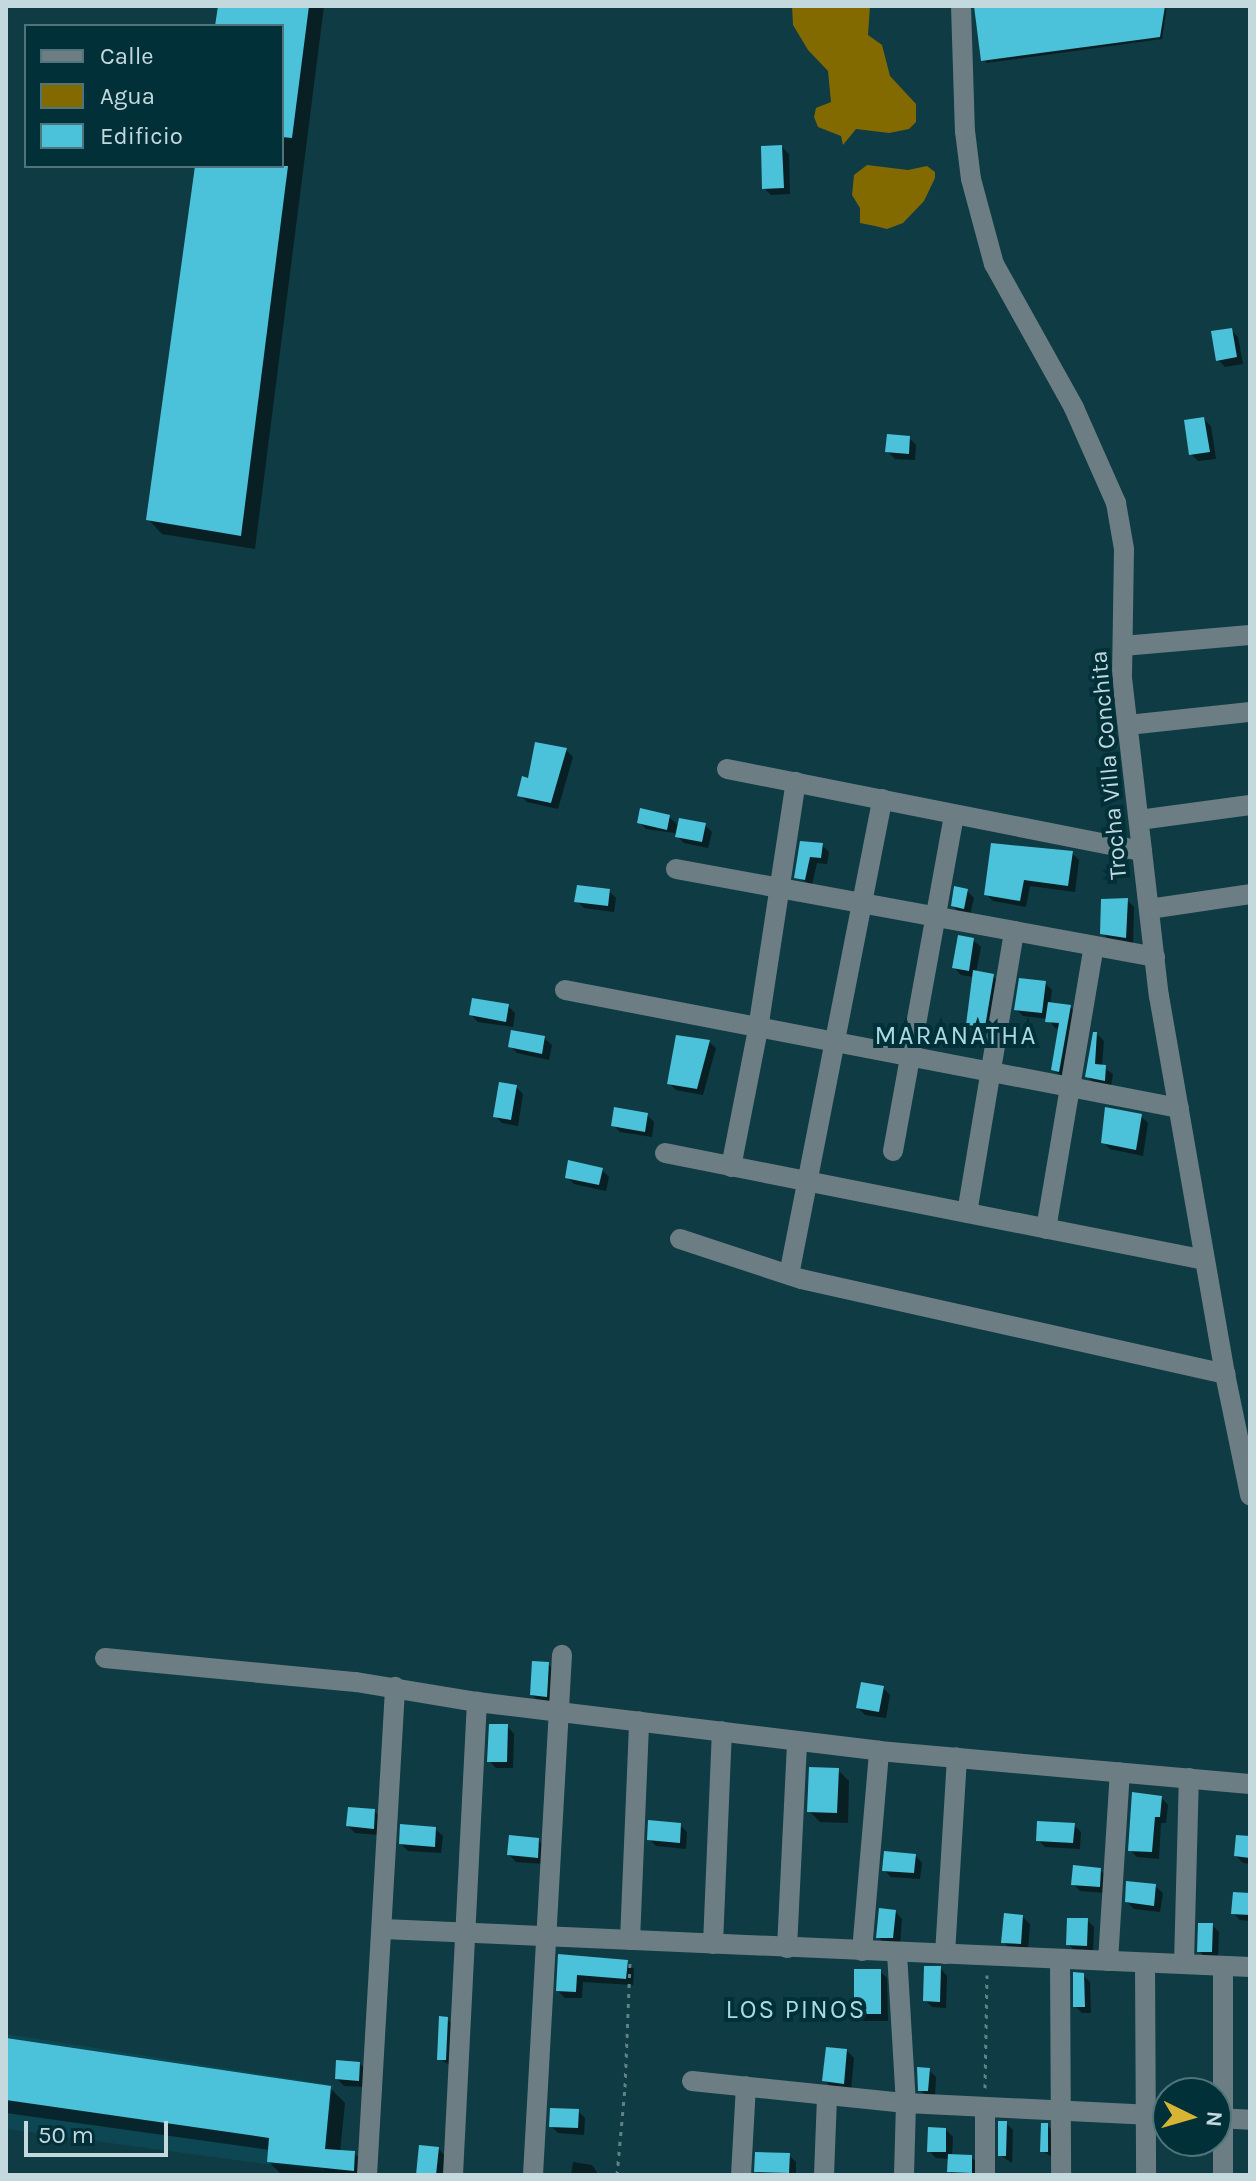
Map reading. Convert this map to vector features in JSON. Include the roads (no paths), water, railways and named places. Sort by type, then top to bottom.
[{"type":"street","name":"Trocha Villa Conchita","points":[[961,6],[965,131],[971,179],[994,264],[1074,408],[1116,503],[1124,549],[1123,646],[1128,725],[1155,957],[1225,1374],[1250,1495]]},
{"type":"street","points":[[1123,646],[1250,635]]},
{"type":"street","points":[[1128,725],[1250,712]]},
{"type":"street","points":[[727,769],[1142,851]]},
{"type":"street","points":[[731,1167],[758,1029],[796,782]]},
{"type":"street","points":[[789,1275],[882,799]]},
{"type":"street","points":[[1139,820],[1250,805]]},
{"type":"street","points":[[893,1151],[954,814]]},
{"type":"street","points":[[676,869],[1155,957]]},
{"type":"street","points":[[1149,909],[1250,894]]},
{"type":"street","points":[[967,1213],[1014,931]]},
{"type":"street","points":[[1046,1229],[1094,946]]},
{"type":"street","points":[[565,990],[1179,1108]]},
{"type":"street","points":[[665,1153],[1205,1260]]},
{"type":"street","points":[[680,1239],[789,1275],[1225,1374]]},
{"type":"street","points":[[533,2175],[562,1655]]},
{"type":"street","points":[[105,1658],[395,1687],[477,1702],[879,1751],[1250,1784]]},
{"type":"street","points":[[367,2175],[395,1687]]},
{"type":"street","points":[[453,2175],[468,1933],[477,1702]]},
{"type":"street","points":[[630,1940],[639,1721]]},
{"type":"street","points":[[713,1944],[722,1731]]},
{"type":"street","points":[[787,1948],[797,1741]]},
{"type":"street","points":[[862,1951],[879,1751]]},
{"type":"street","points":[[945,1954],[957,1757]]},
{"type":"street","points":[[1108,1961],[1120,1772]]},
{"type":"street","points":[[1184,1964],[1189,1778]]},
{"type":"street","points":[[383,1929],[1250,1967]]},
{"type":"street","points":[[897,1953],[906,2103],[904,2175]]},
{"type":"street","points":[[1060,1959],[1061,2175]]},
{"type":"street","points":[[1145,1963],[1146,2175]]},
{"type":"street","points":[[1220,2077],[1223,1966]]},
{"type":"street","points":[[692,2081],[906,2103],[1152,2115]]},
{"type":"street","points":[[741,2175],[746,2086]]},
{"type":"street","points":[[824,2175],[827,2096]]},
{"type":"street","points":[[985,2107],[985,2175]]},
{"type":"water","points":[[792,6],[870,6],[868,35],[882,45],[890,76],[916,104],[916,122],[909,129],[889,133],[856,129],[843,145],[841,136],[818,127],[814,117],[816,108],[831,102],[828,71],[808,50],[793,25]]},
{"type":"water","points":[[867,165],[908,170],[927,166],[935,172],[935,178],[924,201],[903,223],[887,229],[860,223],[860,208],[852,195],[854,175]]},
{"type":"district","name":"MARANATHA","points":[[956,1036]]},
{"type":"district","name":"LOS PINOS","points":[[796,2010]]}]
